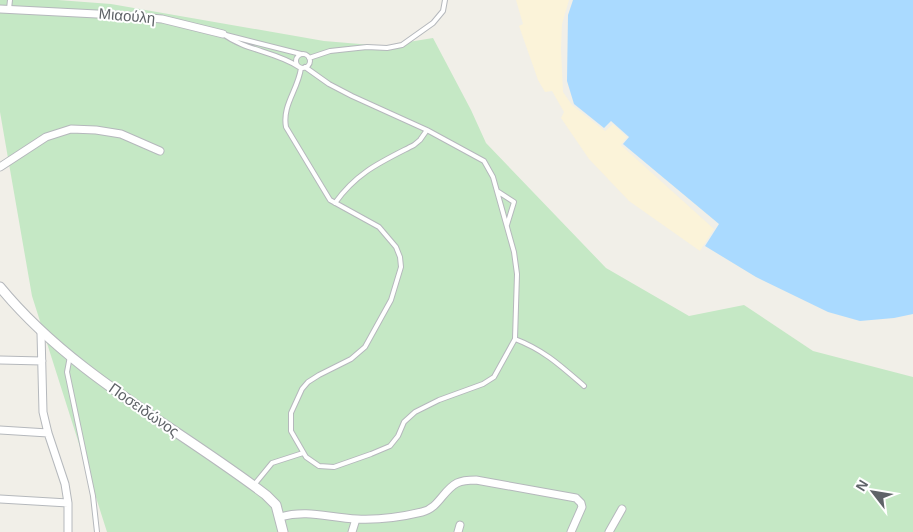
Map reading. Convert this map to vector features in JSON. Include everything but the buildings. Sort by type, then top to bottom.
[{"type":"street","name":"Μιαούλη","points":[[0,9],[162,19],[223,34]]},
{"type":"street","points":[[0,167],[46,137],[71,129],[121,134],[160,151]]},
{"type":"street","name":"Ποσειδώνος","points":[[2,291],[41,333],[70,356],[157,420],[254,485],[276,505],[283,532]]},
{"type":"street","points":[[41,333],[43,412],[65,484],[68,503],[68,532]]},
{"type":"street","points":[[0,360],[42,361]]},
{"type":"street","points":[[0,430],[48,432]]},
{"type":"street","points":[[280,517],[304,513],[356,519],[383,518],[424,511],[438,503],[457,483],[466,480],[476,480],[576,498],[582,507],[570,532]]},
{"type":"street","points":[[0,498],[68,503]]},
{"type":"street","points":[[609,532],[622,509]]},
{"type":"street","points":[[352,532],[356,519]]},
{"type":"lane","points":[[9,9],[10,0]]},
{"type":"lane","points":[[309,58],[330,51],[367,47],[387,48],[402,45],[433,23],[443,10],[445,0]]},
{"type":"lane","points":[[223,34],[306,54],[309,58],[309,64],[302,67]]},
{"type":"lane","points":[[223,34],[244,46],[286,59],[302,67],[346,93],[427,130],[484,161],[491,172],[514,252],[517,274],[515,339],[498,371],[489,381],[415,412],[404,422],[395,441],[384,449],[334,467],[326,468],[312,462],[303,453],[292,431],[290,423],[291,412],[302,389],[308,382],[351,360],[365,347],[392,300],[401,267],[396,247],[388,236],[374,224],[335,203],[327,196],[286,127],[284,120],[286,110],[297,86],[302,67]]},
{"type":"lane","points":[[301,54],[297,56],[296,60],[302,67]]},
{"type":"lane","points":[[335,203],[354,180],[365,171],[414,145],[427,130]]},
{"type":"lane","points":[[497,191],[514,202],[507,226]]},
{"type":"lane","points":[[515,339],[531,345],[551,357],[584,386]]},
{"type":"lane","points":[[70,356],[67,372],[93,496],[97,532]]},
{"type":"lane","points":[[254,485],[272,462],[303,453]]},
{"type":"green space","points":[[0,0],[58,0],[111,4],[324,41],[384,46],[433,38],[486,143],[606,268],[689,316],[744,305],[813,351],[913,377],[913,532],[107,532],[32,296],[0,112]]},
{"type":"sand","points":[[516,0],[569,0],[562,24],[563,92],[572,105],[605,131],[613,124],[627,137],[621,145],[714,229],[700,251],[629,201],[589,159],[561,118],[564,112],[552,91],[545,92],[538,80],[519,26],[523,24]]},
{"type":"water","points":[[573,0],[913,0],[913,314],[860,321],[828,312],[756,277],[705,246],[719,224],[623,144],[629,137],[611,121],[604,128],[574,104],[567,81],[568,15]]}]
